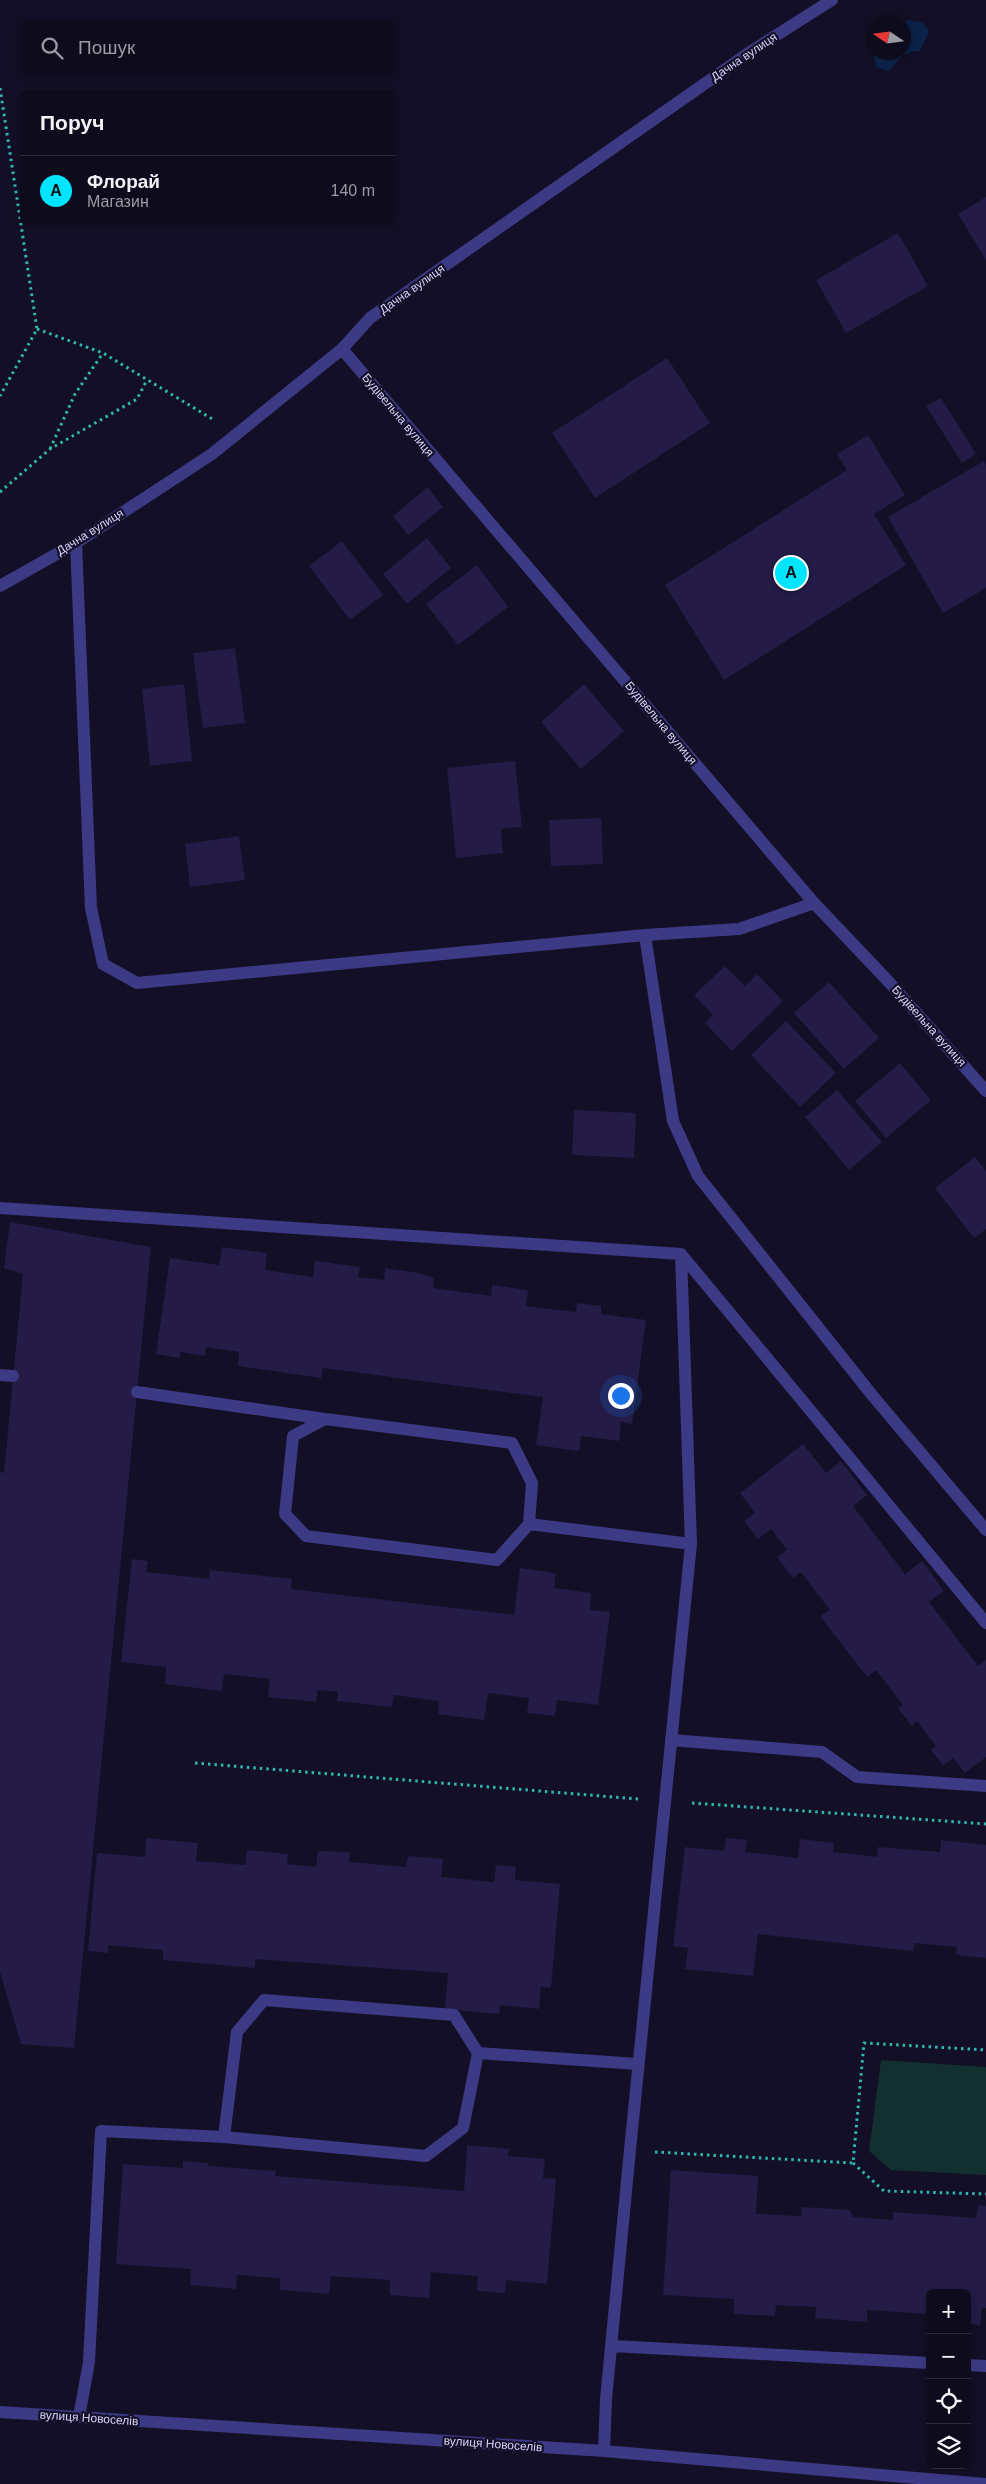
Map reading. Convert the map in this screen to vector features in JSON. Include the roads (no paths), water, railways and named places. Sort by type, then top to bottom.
[{"type":"street","name":"Дачна вулиця","points":[[0,586],[76,543],[212,454],[342,349],[370,318],[750,52],[832,0]]},
{"type":"street","name":"Будівельна вулиця","points":[[342,349],[814,903],[889,982],[986,1091]]},
{"type":"street","points":[[76,543],[91,908],[103,964],[137,983],[645,935],[739,929],[814,903]]},
{"type":"street","points":[[645,935],[673,1121],[698,1176],[872,1395],[986,1530]]},
{"type":"street","points":[[0,1208],[681,1254],[986,1622]]},
{"type":"street","points":[[604,2451],[606,2399],[638,2064],[691,1544],[681,1254]]},
{"type":"street","points":[[137,1392],[512,1443],[532,1483],[528,1524],[497,1560],[306,1536],[285,1514],[293,1436],[325,1419]]},
{"type":"street","points":[[528,1524],[691,1544]]},
{"type":"street","points":[[671,1740],[822,1752],[857,1777],[986,1786]]},
{"type":"street","points":[[80,2417],[89,2362],[101,2131],[224,2138],[426,2156],[463,2128],[478,2053],[454,2015],[264,2000],[237,2032],[224,2138]]},
{"type":"street","points":[[478,2053],[638,2064]]},
{"type":"street","points":[[612,2346],[926,2363]]},
{"type":"street","points":[[971,2365],[986,2366]]},
{"type":"street","name":"вулиця Новоселів","points":[[0,2412],[604,2451],[986,2484]]},
{"type":"water","points":[[911,21],[923,23],[929,31],[920,51],[911,52]]},
{"type":"water","points":[[875,60],[899,60],[889,71],[876,67]]},
{"type":"place","name":"Флорай","points":[[791,573]]}]
